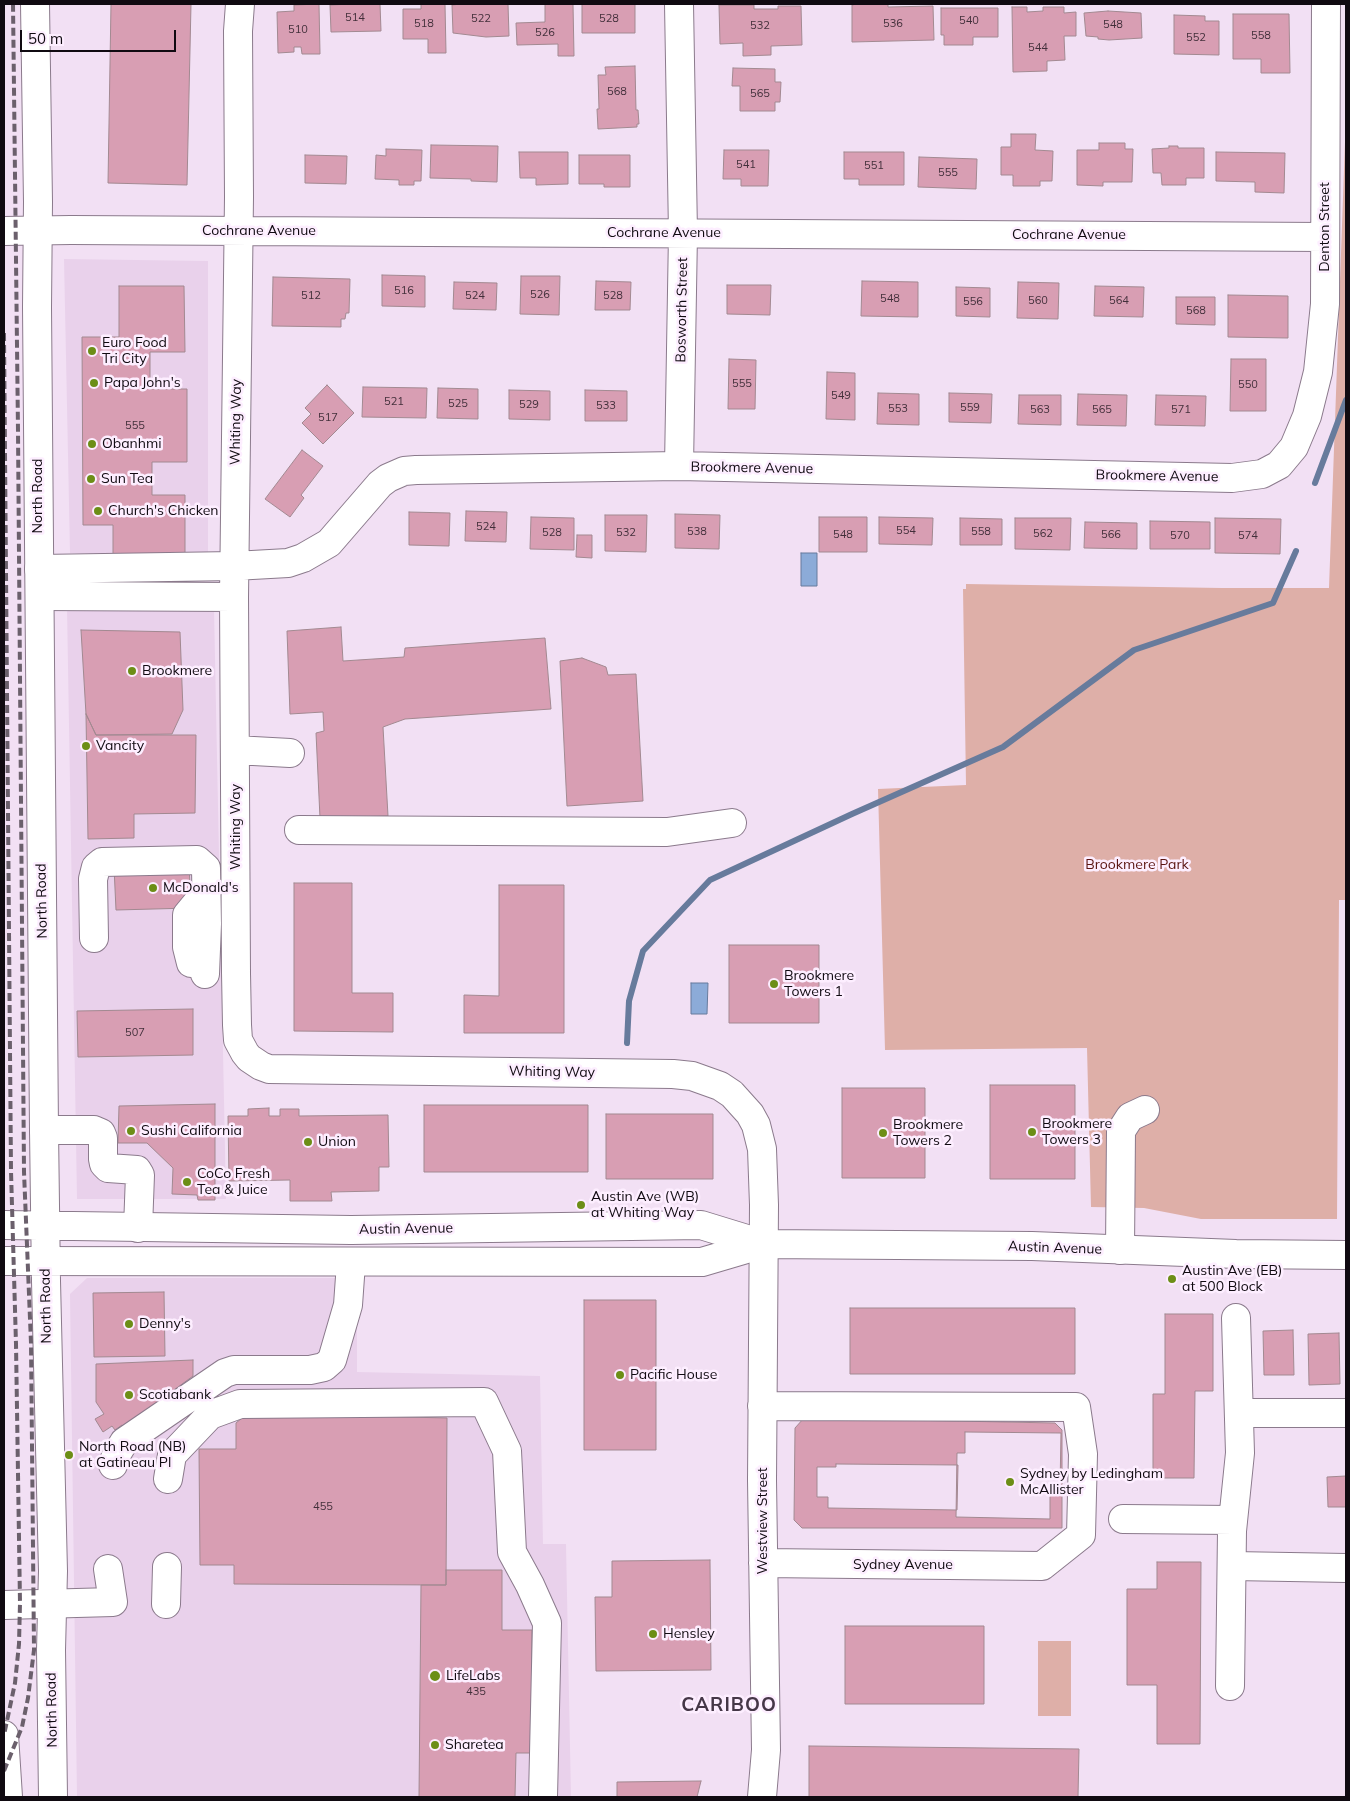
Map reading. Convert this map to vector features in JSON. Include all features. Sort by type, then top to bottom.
[{"type":"street","name":"North Road","points":[[34,4],[45,1226],[53,1604],[51,1650],[53,1797]]},
{"type":"street","name":"Whiting Way","points":[[240,4],[234,566],[237,1025],[240,1046],[249,1058],[269,1069],[673,1074],[707,1080],[720,1086],[743,1104],[758,1130],[762,1149],[763,1244]]},
{"type":"street","name":"Bosworth Street","points":[[679,4],[683,233],[679,466]]},
{"type":"street","name":"Denton Street","points":[[1294,447],[1307,416],[1318,372],[1325,304],[1326,4]]},
{"type":"street","name":"Cochrane Avenue","points":[[4,231],[1325,237]]},
{"type":"street","name":"Brookmere Avenue","points":[[39,569],[234,566],[288,562],[303,558],[329,543],[380,484],[404,471],[679,466],[1232,478],[1262,474],[1279,465],[1294,447]]},
{"type":"street","points":[[40,596],[234,597]]},
{"type":"street","points":[[236,750],[290,753]]},
{"type":"street","points":[[299,830],[667,832],[732,823]]},
{"type":"street","points":[[94,938],[93,879],[96,867],[102,862],[197,860],[206,868],[200,975]]},
{"type":"street","points":[[1120,1250],[1121,1131],[1130,1117],[1144,1110]]},
{"type":"street","points":[[44,1130],[94,1130],[101,1133],[103,1138],[104,1164],[108,1168],[136,1170],[140,1175],[138,1228]]},
{"type":"street","name":"Austin Avenue","points":[[4,1225],[351,1230],[701,1225],[763,1244],[1032,1246],[1236,1254],[1346,1255]]},
{"type":"street","points":[[113,1465],[116,1454],[124,1442],[225,1373],[234,1370],[310,1370],[324,1367],[332,1360],[348,1305],[351,1230]]},
{"type":"street","name":"Austin Avenue","points":[[4,1261],[351,1263],[702,1262],[763,1244]]},
{"type":"street","name":"Westview Street","points":[[762,1797],[766,1750],[762,1406],[763,1244]]},
{"type":"street","points":[[1230,1686],[1233,1520],[1240,1453],[1236,1318]]},
{"type":"street","points":[[168,1479],[172,1454],[210,1416],[240,1404],[484,1402],[507,1451],[512,1552],[530,1585],[547,1623],[543,1797]]},
{"type":"street","name":"Sydney Avenue","points":[[762,1406],[1076,1407],[1083,1454],[1081,1535],[1042,1566],[763,1563]]},
{"type":"street","points":[[1239,1413],[1346,1413]]},
{"type":"street","points":[[1123,1519],[1233,1520]]},
{"type":"street","points":[[1233,1566],[1346,1568]]},
{"type":"street","points":[[166,1604],[167,1567]]},
{"type":"street","points":[[4,1605],[113,1602],[108,1569]]},
{"type":"street","points":[[4,1735],[8,1797]]},
{"type":"shaded area","points":[[64,259],[208,261],[208,557],[70,553]]},
{"type":"shaded area","points":[[67,607],[214,609],[226,1199],[77,1199]]},
{"type":"shaded area","points":[[87,1278],[357,1278],[357,1372],[540,1376],[543,1544],[566,1544],[571,1797],[77,1797],[70,1294]]},
{"type":"green space","name":"Brookmere Park","points":[[1346,114],[1346,900],[1339,900],[1337,1219],[1201,1219],[1144,1208],[1091,1207],[1087,1048],[885,1050],[878,789],[966,785],[963,589],[966,589],[966,584],[1329,588]]},
{"type":"green space","points":[[1038,1641],[1071,1641],[1071,1716],[1038,1716]]},
{"type":"water","points":[[801,553],[817,553],[817,586],[801,586]]},
{"type":"water","points":[[691,983],[708,983],[707,1014],[691,1014]]},
{"type":"building","points":[[111,4],[191,4],[187,185],[108,183]]},
{"type":"building","points":[[319,4],[320,54],[302,54],[301,47],[294,47],[294,52],[278,53],[277,12],[294,11],[294,5]]},
{"type":"building","points":[[380,4],[381,31],[331,32],[330,5]]},
{"type":"building","points":[[421,4],[445,4],[446,53],[428,53],[428,39],[403,39],[403,9],[421,9]]},
{"type":"building","points":[[508,4],[509,36],[486,37],[453,33],[452,5]]},
{"type":"building","points":[[545,4],[573,4],[574,56],[558,56],[558,44],[517,45],[516,23],[545,22]]},
{"type":"building","points":[[582,4],[635,4],[635,33],[582,33]]},
{"type":"building","points":[[888,4],[888,7],[933,6],[934,40],[852,42],[852,5]]},
{"type":"building","points":[[719,5],[754,5],[754,9],[778,9],[778,6],[801,6],[802,45],[771,46],[771,55],[743,56],[743,43],[720,44]]},
{"type":"building","points":[[1012,7],[1027,7],[1027,12],[1043,11],[1043,7],[1064,7],[1064,13],[1076,12],[1076,36],[1064,36],[1065,60],[1047,61],[1047,71],[1013,72]]},
{"type":"building","points":[[941,8],[998,8],[998,37],[973,37],[973,45],[944,45],[944,35],[941,35]]},
{"type":"building","points":[[1108,11],[1141,13],[1142,38],[1109,40],[1086,36],[1084,13]]},
{"type":"building","points":[[1233,14],[1289,14],[1290,73],[1261,73],[1261,59],[1233,59]]},
{"type":"building","points":[[1174,15],[1205,16],[1205,21],[1219,21],[1219,55],[1174,54]]},
{"type":"building","points":[[635,66],[636,110],[638,110],[639,124],[637,124],[637,127],[598,129],[598,75],[606,75],[605,67]]},
{"type":"building","points":[[733,68],[775,69],[775,82],[781,82],[780,102],[775,102],[775,111],[740,111],[740,86],[732,86]]},
{"type":"building","points":[[1011,134],[1036,134],[1035,150],[1053,151],[1052,181],[1040,181],[1040,186],[1013,186],[1013,175],[1001,175],[1001,147],[1011,147]]},
{"type":"building","points":[[1099,143],[1125,143],[1125,149],[1133,149],[1132,182],[1103,182],[1103,186],[1077,185],[1077,150],[1099,150]]},
{"type":"building","points":[[431,145],[498,146],[497,182],[430,178]]},
{"type":"building","points":[[1169,146],[1204,148],[1204,178],[1186,178],[1186,185],[1162,185],[1161,173],[1153,173],[1152,149],[1169,148]]},
{"type":"building","points":[[386,149],[422,150],[421,181],[414,181],[414,185],[399,185],[399,180],[375,179],[376,155],[386,156]]},
{"type":"building","points":[[724,150],[769,150],[768,186],[741,186],[741,179],[723,179]]},
{"type":"building","points":[[519,152],[568,152],[568,184],[536,185],[536,178],[520,178]]},
{"type":"building","points":[[844,152],[904,152],[904,185],[859,185],[859,179],[844,179]]},
{"type":"building","points":[[1216,152],[1285,153],[1284,193],[1255,192],[1255,182],[1216,181]]},
{"type":"building","points":[[305,155],[347,156],[346,184],[305,183]]},
{"type":"building","points":[[579,155],[630,155],[630,187],[604,187],[604,184],[579,184]]},
{"type":"building","points":[[919,157],[977,159],[976,189],[918,187]]},
{"type":"building","points":[[382,275],[425,276],[425,307],[382,306]]},
{"type":"building","points":[[521,276],[560,276],[559,315],[520,314]]},
{"type":"building","points":[[273,277],[350,279],[349,313],[346,313],[345,319],[341,319],[341,327],[272,326]]},
{"type":"building","points":[[596,281],[631,282],[630,310],[595,310]]},
{"type":"building","points":[[862,281],[918,282],[918,317],[861,316]]},
{"type":"building","points":[[454,282],[497,283],[496,310],[453,309]]},
{"type":"building","points":[[1018,282],[1059,283],[1058,319],[1017,318]]},
{"type":"building","points":[[727,285],[771,285],[770,315],[727,314]]},
{"type":"building","points":[[119,286],[184,286],[185,352],[150,352],[150,389],[187,389],[187,462],[152,462],[152,495],[185,495],[185,560],[113,560],[113,525],[83,525],[82,337],[119,337]]},
{"type":"building","points":[[1095,286],[1144,287],[1143,317],[1094,316]]},
{"type":"building","points":[[956,287],[990,288],[990,317],[956,316]]},
{"type":"building","points":[[1228,295],[1288,296],[1288,338],[1228,337]]},
{"type":"building","points":[[1176,297],[1215,297],[1215,325],[1176,324]]},
{"type":"building","points":[[729,359],[756,360],[755,409],[728,409]]},
{"type":"building","points":[[1231,359],[1266,359],[1266,411],[1230,411]]},
{"type":"building","points":[[827,372],[855,373],[855,420],[826,419]]},
{"type":"building","points":[[327,385],[354,413],[323,444],[302,423],[311,414],[305,408]]},
{"type":"building","points":[[363,387],[427,388],[426,418],[362,417]]},
{"type":"building","points":[[438,388],[478,389],[478,419],[437,418]]},
{"type":"building","points":[[509,390],[550,391],[550,420],[509,419]]},
{"type":"building","points":[[585,390],[627,391],[627,421],[585,421]]},
{"type":"building","points":[[878,393],[919,394],[919,425],[877,424]]},
{"type":"building","points":[[949,393],[992,394],[991,423],[949,422]]},
{"type":"building","points":[[1078,394],[1127,395],[1126,426],[1077,425]]},
{"type":"building","points":[[1019,395],[1061,395],[1061,425],[1018,424]]},
{"type":"building","points":[[1156,395],[1206,396],[1205,426],[1155,425]]},
{"type":"building","points":[[302,450],[323,466],[301,495],[304,498],[290,517],[265,499]]},
{"type":"building","points":[[466,511],[507,512],[506,542],[465,541]]},
{"type":"building","points":[[409,512],[450,513],[449,546],[409,545]]},
{"type":"building","points":[[675,514],[720,515],[719,549],[675,548]]},
{"type":"building","points":[[605,515],[647,515],[646,552],[605,551]]},
{"type":"building","points":[[531,517],[574,518],[574,550],[530,549]]},
{"type":"building","points":[[819,517],[867,517],[867,552],[819,552]]},
{"type":"building","points":[[879,517],[933,518],[932,545],[879,544]]},
{"type":"building","points":[[960,518],[1002,519],[1002,545],[960,545]]},
{"type":"building","points":[[1015,518],[1071,518],[1070,550],[1015,549]]},
{"type":"building","points":[[1215,518],[1281,519],[1280,554],[1215,553]]},
{"type":"building","points":[[1150,521],[1210,522],[1210,549],[1150,549]]},
{"type":"building","points":[[1085,522],[1137,523],[1137,549],[1084,548]]},
{"type":"building","points":[[577,535],[592,535],[592,558],[576,557]]},
{"type":"building","points":[[341,627],[343,661],[404,657],[405,648],[545,638],[551,709],[405,719],[383,727],[388,816],[320,818],[316,733],[324,731],[323,712],[290,714],[287,631]]},
{"type":"building","name":"Brookmere","points":[[81,630],[180,632],[183,710],[172,734],[96,735],[86,714]]},
{"type":"building","points":[[582,658],[606,667],[608,675],[636,674],[643,801],[567,806],[560,661]]},
{"type":"building","points":[[86,714],[96,735],[196,735],[195,813],[134,814],[134,838],[88,839]]},
{"type":"building","name":"McDonald's","points":[[189,864],[191,908],[116,910],[114,867]]},
{"type":"building","points":[[294,883],[352,883],[352,993],[393,993],[393,1032],[294,1031]]},
{"type":"building","points":[[499,885],[564,885],[564,1033],[464,1033],[464,995],[499,996]]},
{"type":"building","name":"Brookmere Towers 1","points":[[729,945],[819,945],[819,1023],[729,1023]]},
{"type":"building","points":[[193,1009],[193,1055],[78,1057],[77,1011]]},
{"type":"building","name":"Brookmere Towers 3","points":[[990,1085],[1075,1085],[1075,1179],[990,1179]]},
{"type":"building","name":"Brookmere Towers 2","points":[[842,1088],[925,1088],[925,1178],[842,1178]]},
{"type":"building","points":[[215,1104],[215,1200],[198,1200],[197,1195],[172,1194],[173,1168],[147,1143],[118,1143],[119,1106]]},
{"type":"building","points":[[424,1105],[588,1105],[588,1172],[424,1172]]},
{"type":"building","name":"Union","points":[[269,1108],[269,1116],[280,1116],[280,1109],[299,1109],[299,1116],[388,1115],[389,1167],[379,1167],[379,1191],[331,1192],[332,1201],[290,1201],[290,1180],[229,1181],[228,1116],[248,1116],[248,1109]]},
{"type":"building","points":[[606,1114],[713,1114],[713,1179],[606,1179]]},
{"type":"building","name":"Denny's","points":[[164,1292],[165,1356],[94,1357],[93,1293]]},
{"type":"building","name":"Pacific House","points":[[584,1300],[656,1300],[656,1450],[584,1450]]},
{"type":"building","points":[[850,1308],[1075,1308],[1075,1374],[850,1374]]},
{"type":"building","points":[[1165,1314],[1213,1314],[1213,1391],[1195,1391],[1194,1478],[1153,1478],[1153,1394],[1165,1394]]},
{"type":"building","points":[[1293,1330],[1294,1375],[1264,1375],[1263,1331]]},
{"type":"building","points":[[1339,1333],[1340,1384],[1309,1385],[1308,1334]]},
{"type":"building","points":[[193,1360],[193,1376],[124,1427],[122,1425],[115,1430],[112,1426],[103,1432],[95,1419],[104,1414],[96,1402],[96,1364]]},
{"type":"building","points":[[248,1413],[447,1418],[446,1585],[234,1584],[234,1565],[200,1565],[199,1449],[236,1449],[236,1423]]},
{"type":"building","name":"Sydney by Ledingham McAllister","points":[[804,1418],[1055,1423],[1062,1430],[1062,1528],[802,1528],[794,1520],[795,1428]],"holes":[[[836,1464],[958,1465],[957,1510],[828,1508],[828,1497],[817,1497],[817,1467],[836,1467]]]},
{"type":"building","points":[[965,1432],[1061,1433],[1060,1488],[1050,1488],[1050,1519],[956,1517],[957,1453],[965,1453]]},
{"type":"building","points":[[1346,1476],[1346,1507],[1328,1507],[1327,1477]]},
{"type":"building","name":"Hensley","points":[[710,1560],[711,1670],[596,1671],[595,1597],[612,1597],[612,1561]]},
{"type":"building","points":[[1157,1562],[1201,1562],[1200,1744],[1157,1744],[1157,1685],[1127,1685],[1127,1589],[1157,1589]]},
{"type":"building","points":[[446,1570],[502,1570],[502,1630],[532,1630],[531,1753],[516,1753],[515,1797],[419,1797],[421,1585],[446,1585]]},
{"type":"building","points":[[845,1626],[984,1626],[984,1704],[845,1704]]},
{"type":"building","points":[[809,1746],[1079,1749],[1078,1797],[809,1797]]},
{"type":"building","points":[[701,1781],[697,1797],[617,1797],[617,1782]]},
{"type":"waterway","points":[[1315,483],[1346,400]]},
{"type":"waterway","points":[[627,1043],[629,1001],[643,951],[710,880],[1003,747],[1134,650],[1273,603],[1296,551]]},
{"type":"railway","points":[[4,1771],[22,1727],[34,1650],[31,1343],[24,1172],[13,4]]},
{"type":"railway","points":[[4,333],[11,1171],[20,1603],[19,1644],[15,1683],[4,1735]]},
{"type":"place","name":"Euro Food Tri City","points":[[92,351]]},
{"type":"place","name":"Papa John's","points":[[94,383]]},
{"type":"place","name":"Obanhmi","points":[[92,444]]},
{"type":"place","name":"Sun Tea","points":[[91,479]]},
{"type":"place","name":"Church's Chicken","points":[[98,511]]},
{"type":"place","name":"Brookmere","points":[[132,671]]},
{"type":"place","name":"Vancity","points":[[86,746]]},
{"type":"place","name":"McDonald's","points":[[153,888]]},
{"type":"place","name":"Brookmere Towers 1","points":[[774,984]]},
{"type":"place","name":"Sushi California","points":[[131,1131]]},
{"type":"place","name":"Brookmere Towers 3","points":[[1032,1132]]},
{"type":"place","name":"Brookmere Towers 2","points":[[883,1133]]},
{"type":"place","name":"Union","points":[[308,1142]]},
{"type":"place","name":"CoCo Fresh Tea & Juice","points":[[187,1182]]},
{"type":"place","name":"Austin Ave (WB) at Whiting Way","points":[[581,1205]]},
{"type":"place","name":"Austin Ave (EB) at 500 Block","points":[[1172,1279]]},
{"type":"place","name":"Denny's","points":[[129,1324]]},
{"type":"place","name":"Pacific House","points":[[620,1375]]},
{"type":"place","name":"Scotiabank","points":[[129,1395]]},
{"type":"place","name":"North Road (NB) at Gatineau Pl","points":[[69,1455]]},
{"type":"place","name":"Sydney by Ledingham McAllister","points":[[1010,1482]]},
{"type":"place","name":"Hensley","points":[[653,1634]]},
{"type":"place","name":"LifeLabs","points":[[435,1676]]},
{"type":"place","name":"Sharetea","points":[[435,1745]]},
{"type":"district","name":"CARIBOO","points":[[729,1705]]}]
